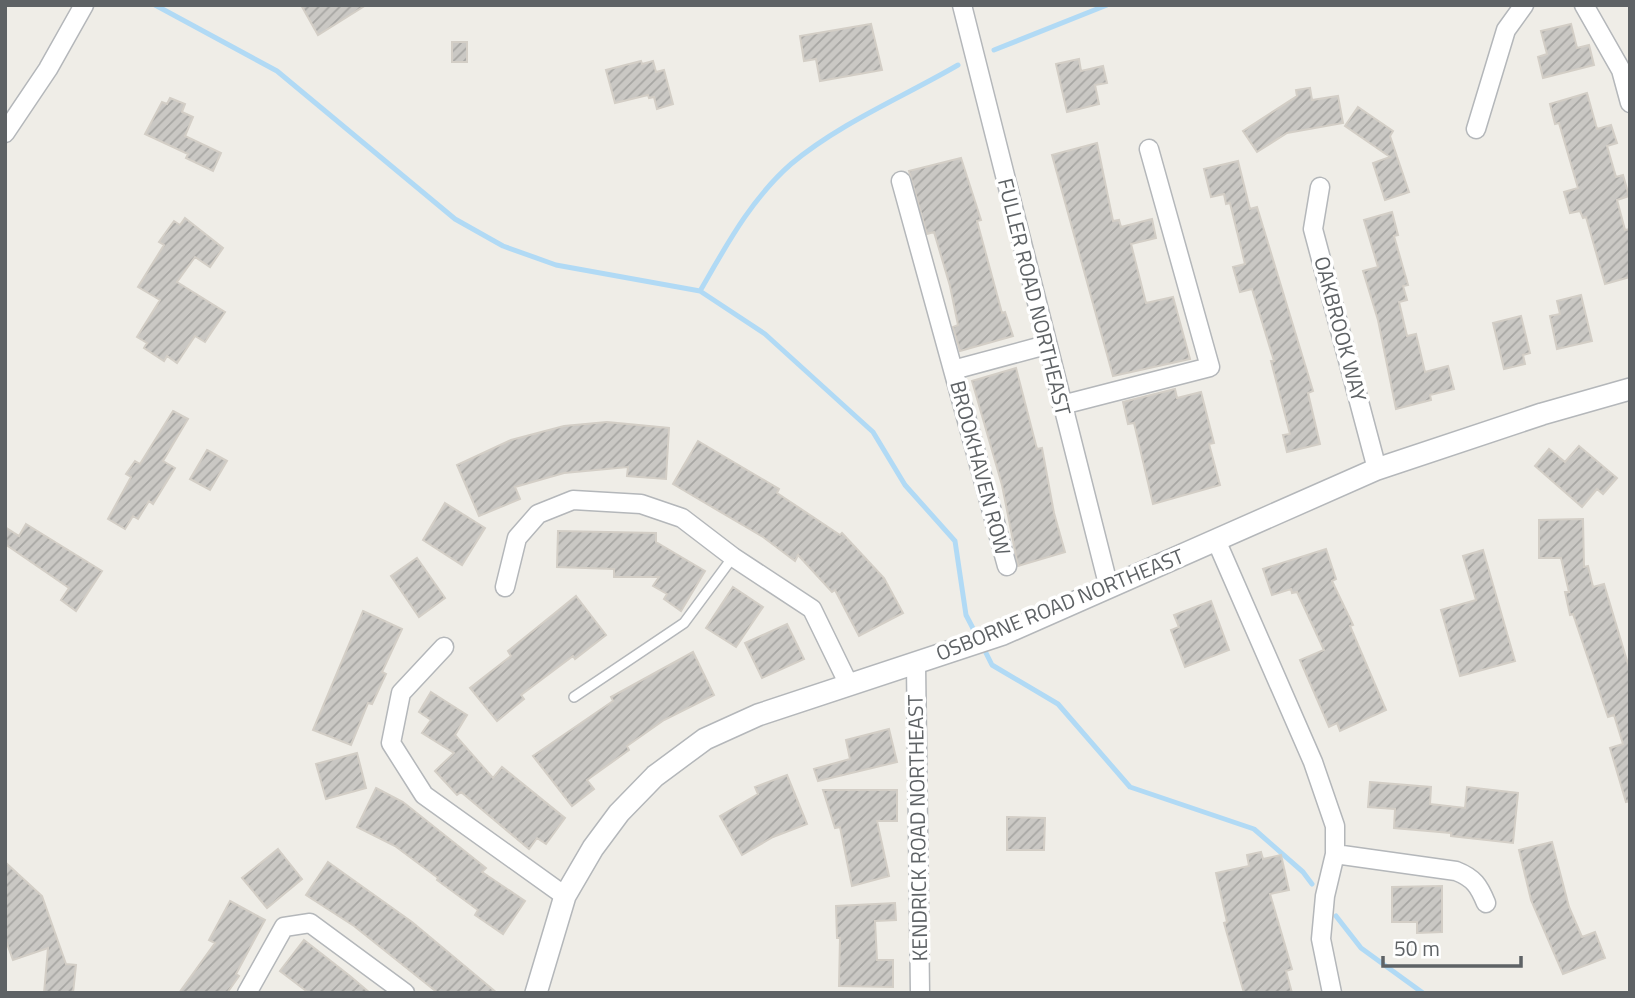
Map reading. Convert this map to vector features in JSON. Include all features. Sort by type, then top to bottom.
[{"type":"street","points":[[5,133],[48,69],[84,5]]},
{"type":"street","name":"FULLER ROAD NORTHEAST","points":[[962,5],[1109,589]]},
{"type":"street","points":[[1476,129],[1506,30],[1524,5]]},
{"type":"street","points":[[1584,5],[1620,70],[1630,103]]},
{"type":"street","points":[[1062,405],[1210,367],[1149,149]]},
{"type":"street","name":"BROOKHAVEN ROW","points":[[901,181],[1007,566]]},
{"type":"street","name":"OAKBROOK WAY","points":[[1320,187],[1313,229],[1377,469]]},
{"type":"street","name":"BROOKHAVEN ROW","points":[[953,370],[1046,345]]},
{"type":"street","name":"OSBORNE ROAD NORTHEAST","points":[[536,993],[565,896],[593,848],[618,813],[655,776],[705,740],[758,715],[1003,634],[1377,469],[1542,414],[1630,389]]},
{"type":"street","points":[[505,587],[517,538],[538,514],[573,500],[641,504],[682,518],[733,557],[812,609],[849,685]]},
{"type":"street","points":[[1216,540],[1329,803],[1335,826],[1335,854],[1325,896],[1321,939],[1332,993]]},
{"type":"street","points":[[444,648],[401,693],[391,743],[424,795],[565,896]]},
{"type":"street","name":"KENDRICK ROAD NORTHEAST","points":[[920,993],[926,661]]},
{"type":"street","points":[[1335,854],[1456,871],[1470,877],[1479,886],[1486,903]]},
{"type":"street","points":[[247,993],[284,927],[310,923],[405,993]]},
{"type":"lane","points":[[574,697],[684,623],[733,557]]},
{"type":"building","points":[[301,5],[366,5],[318,35]]},
{"type":"building","points":[[871,24],[882,70],[820,81],[816,59],[804,61],[800,36]]},
{"type":"building","points":[[1571,24],[1577,48],[1589,45],[1594,65],[1543,78],[1538,57],[1547,54],[1541,31]]},
{"type":"building","points":[[452,42],[467,42],[467,62],[452,62]]},
{"type":"building","points":[[1079,59],[1081,71],[1103,66],[1107,83],[1095,85],[1099,104],[1067,112],[1056,64]]},
{"type":"building","points":[[641,61],[642,64],[653,61],[656,72],[664,70],[673,104],[657,109],[654,97],[649,98],[648,95],[615,103],[606,70]]},
{"type":"building","points":[[1310,88],[1312,100],[1338,96],[1343,123],[1287,133],[1257,152],[1243,131],[1297,96],[1296,90]]},
{"type":"building","points":[[1587,93],[1597,129],[1611,125],[1617,143],[1607,146],[1616,177],[1623,175],[1629,196],[1617,200],[1625,230],[1630,229],[1630,277],[1605,284],[1586,217],[1583,218],[1580,211],[1570,213],[1564,192],[1578,188],[1559,123],[1555,124],[1550,104]]},
{"type":"building","points":[[170,98],[185,104],[182,112],[193,117],[185,136],[221,153],[213,171],[186,158],[188,154],[145,134],[162,102],[167,104]]},
{"type":"building","points":[[1358,107],[1393,131],[1390,136],[1409,192],[1385,200],[1373,163],[1390,157],[1345,126]]},
{"type":"building","points":[[1097,143],[1113,221],[1119,220],[1121,227],[1152,219],[1156,238],[1131,244],[1146,303],[1173,297],[1190,359],[1113,376],[1052,155]]},
{"type":"building","points":[[961,158],[981,220],[977,221],[1002,313],[1005,312],[1013,336],[960,351],[953,327],[958,325],[950,286],[934,232],[927,234],[909,171]]},
{"type":"building","points":[[1238,161],[1250,209],[1257,207],[1313,391],[1308,393],[1320,444],[1287,452],[1283,435],[1290,434],[1271,361],[1274,361],[1252,289],[1240,292],[1233,267],[1245,264],[1230,203],[1226,204],[1224,194],[1211,197],[1204,169]]},
{"type":"building","points":[[1392,212],[1398,235],[1394,236],[1408,285],[1403,286],[1407,300],[1399,302],[1407,336],[1416,334],[1425,372],[1448,366],[1454,389],[1430,395],[1431,400],[1396,409],[1378,320],[1363,271],[1378,267],[1364,220]]},
{"type":"building","points":[[185,218],[223,248],[210,267],[195,257],[177,282],[225,312],[205,342],[195,336],[177,363],[167,356],[164,361],[144,348],[147,343],[137,337],[160,300],[138,287],[164,245],[159,242],[174,221],[180,225]]},
{"type":"building","points":[[1581,295],[1592,341],[1557,349],[1550,316],[1560,314],[1557,301]]},
{"type":"building","points":[[1521,316],[1530,353],[1523,355],[1525,364],[1504,369],[1493,323]]},
{"type":"building","points":[[1016,368],[1037,449],[1042,448],[1054,513],[1065,552],[1018,566],[1002,485],[972,381]]},
{"type":"building","points":[[1175,389],[1177,398],[1201,392],[1214,443],[1209,444],[1220,485],[1153,504],[1134,423],[1128,424],[1123,402]]},
{"type":"building","points":[[173,411],[188,419],[163,461],[175,468],[153,504],[149,501],[138,519],[133,516],[125,529],[108,519],[131,477],[126,474],[135,461],[140,464]]},
{"type":"building","points":[[607,422],[669,428],[666,479],[627,476],[628,467],[564,473],[515,487],[520,499],[479,516],[457,465],[511,440],[564,426]]},
{"type":"building","points":[[698,441],[779,489],[777,493],[840,535],[842,533],[884,578],[903,613],[859,636],[835,590],[832,592],[798,555],[795,561],[763,537],[673,484]]},
{"type":"building","points":[[1579,446],[1617,478],[1603,494],[1597,489],[1582,507],[1535,466],[1549,449],[1565,462]]},
{"type":"building","points":[[207,450],[227,461],[210,490],[190,479]]},
{"type":"building","points":[[445,503],[485,528],[462,565],[423,540]]},
{"type":"building","points":[[1583,519],[1584,567],[1588,566],[1593,587],[1604,584],[1630,671],[1630,801],[1626,802],[1610,748],[1623,744],[1614,715],[1608,717],[1573,614],[1570,615],[1565,592],[1569,592],[1561,558],[1539,558],[1539,520]]},
{"type":"building","points":[[26,524],[102,571],[76,611],[61,600],[69,588],[5,544],[5,527],[19,536]]},
{"type":"building","points":[[558,531],[656,533],[656,542],[705,571],[681,611],[664,599],[667,594],[653,586],[659,577],[614,577],[614,569],[557,567]]},
{"type":"building","points":[[1326,549],[1336,579],[1332,581],[1353,625],[1350,626],[1386,710],[1340,731],[1337,723],[1329,727],[1300,660],[1324,650],[1297,592],[1292,593],[1291,589],[1272,595],[1263,569]]},
{"type":"building","points":[[1483,550],[1515,661],[1460,676],[1441,610],[1476,600],[1463,556]]},
{"type":"building","points":[[417,558],[445,598],[419,617],[391,576]]},
{"type":"building","points":[[733,587],[763,607],[736,647],[706,628]]},
{"type":"building","points":[[576,596],[606,635],[521,695],[524,699],[497,721],[470,688],[511,656],[508,651]]},
{"type":"building","points":[[1211,601],[1229,650],[1185,667],[1171,630],[1179,627],[1174,615]]},
{"type":"building","points":[[363,611],[402,629],[382,672],[386,674],[372,704],[368,703],[351,745],[313,730]]},
{"type":"building","points":[[787,624],[804,659],[762,678],[745,643]]},
{"type":"building","points":[[693,652],[714,695],[664,720],[627,746],[629,750],[587,780],[594,789],[572,806],[533,756],[613,701],[611,697]]},
{"type":"building","points":[[431,692],[467,715],[455,735],[493,778],[502,767],[565,818],[546,844],[537,838],[529,849],[461,792],[457,795],[435,771],[454,753],[422,733],[431,720],[419,712]]},
{"type":"building","points":[[889,729],[897,762],[818,781],[814,769],[850,759],[846,740]]},
{"type":"building","points":[[357,753],[366,788],[326,799],[316,764]]},
{"type":"building","points":[[787,775],[807,824],[773,837],[742,855],[720,816],[758,794],[755,787]]},
{"type":"building","points":[[1370,782],[1431,787],[1430,804],[1465,808],[1467,787],[1518,793],[1513,843],[1451,836],[1451,833],[1394,828],[1395,809],[1368,807]]},
{"type":"building","points":[[376,788],[403,802],[486,868],[482,872],[525,901],[503,934],[475,915],[478,910],[395,846],[357,827]]},
{"type":"building","points":[[823,790],[897,790],[897,821],[877,821],[889,876],[852,886],[840,827],[835,828]]},
{"type":"building","points":[[1007,817],[1045,818],[1044,850],[1007,850]]},
{"type":"building","points":[[1552,842],[1569,907],[1582,937],[1595,932],[1605,958],[1563,974],[1531,900],[1519,850]]},
{"type":"building","points":[[278,849],[302,879],[267,908],[242,878]]},
{"type":"building","points":[[1261,852],[1263,859],[1281,855],[1289,890],[1270,894],[1292,969],[1286,971],[1292,993],[1244,993],[1224,923],[1227,922],[1216,873],[1249,866],[1247,855]]},
{"type":"building","points":[[5,862],[42,896],[66,964],[76,965],[73,993],[44,993],[48,948],[13,960],[5,938]]},
{"type":"building","points":[[328,862],[412,922],[497,993],[438,993],[354,926],[306,895]]},
{"type":"building","points":[[1442,886],[1442,932],[1417,933],[1417,922],[1392,922],[1392,887]]},
{"type":"building","points":[[230,901],[265,920],[236,974],[239,976],[227,993],[179,993],[215,943],[209,940]]},
{"type":"building","points":[[895,903],[896,920],[875,921],[877,960],[893,960],[893,987],[839,986],[840,938],[837,938],[836,906]]},
{"type":"building","points":[[304,940],[370,993],[309,993],[280,971]]},
{"type":"waterway","points":[[155,5],[277,71],[455,219],[503,246],[556,265],[700,291],[765,334],[873,432],[905,485],[955,541],[966,615],[978,638]]},
{"type":"waterway","points":[[994,50],[1107,5]]},
{"type":"waterway","points":[[700,291],[751,208],[791,164],[851,123],[958,65]]},
{"type":"waterway","points":[[983,647],[992,665],[1058,704],[1130,787],[1254,829],[1303,872],[1312,884]]},
{"type":"waterway","points":[[1336,916],[1361,948],[1423,993]]}]
